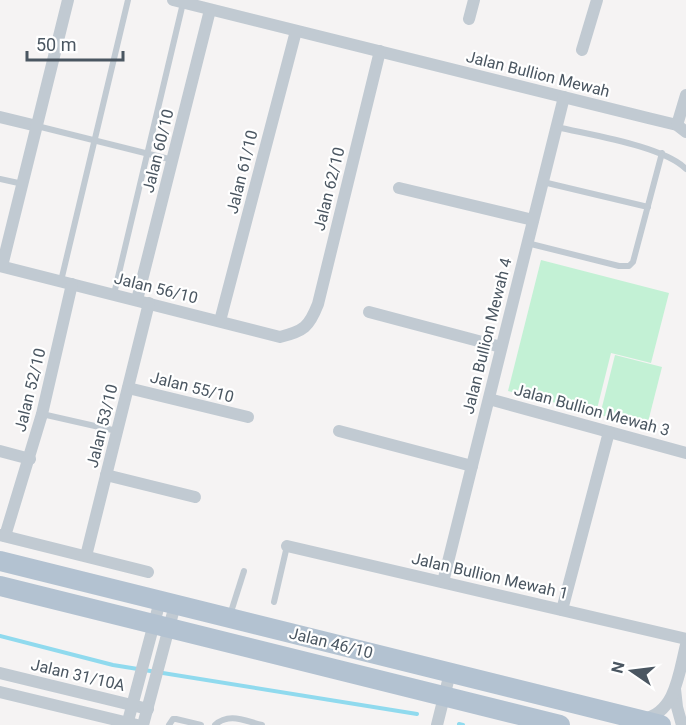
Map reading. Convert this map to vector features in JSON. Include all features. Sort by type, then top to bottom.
[{"type":"main road","name":"Jalan 46/10","points":[[0,561],[661,725]]},
{"type":"main road","name":"Jalan 46/10","points":[[0,586],[560,725]]},
{"type":"street","points":[[1,266],[5,236],[23,184],[68,0]]},
{"type":"street","points":[[469,19],[474,0]]},
{"type":"street","points":[[582,50],[597,0]]},
{"type":"street","name":"Jalan Bullion Mewah","points":[[178,1],[681,128]]},
{"type":"street","name":"Jalan 60/10","points":[[143,301],[173,160],[210,10]]},
{"type":"street","name":"Jalan 61/10","points":[[220,321],[296,31]]},
{"type":"street","name":"Jalan 62/10","points":[[303,330],[312,320],[318,304],[380,51]]},
{"type":"street","points":[[681,128],[686,95]]},
{"type":"street","name":"Jalan Bullion Mewah 4","points":[[443,582],[564,97]]},
{"type":"street","points":[[0,117],[37,126]]},
{"type":"street","points":[[399,188],[533,220]]},
{"type":"street","name":"Jalan 56/10","points":[[1,266],[280,337],[303,330]]},
{"type":"street","name":"Jalan 52/10","points":[[2,536],[30,459],[42,414],[67,282]]},
{"type":"street","name":"Jalan 53/10","points":[[86,556],[128,388],[143,301]]},
{"type":"street","points":[[369,312],[501,346]]},
{"type":"street","name":"Jalan 55/10","points":[[128,388],[248,417]]},
{"type":"street","name":"Jalan Bullion Mewah 3","points":[[489,399],[686,453]]},
{"type":"street","points":[[339,431],[472,466]]},
{"type":"street","points":[[562,610],[609,432]]},
{"type":"street","points":[[0,452],[30,459]]},
{"type":"street","points":[[106,475],[195,496]]},
{"type":"street","points":[[2,536],[147,572]]},
{"type":"street","name":"Jalan Bullion Mewah 1","points":[[287,546],[686,639]]},
{"type":"street","points":[[143,725],[162,657],[162,626],[168,603]]},
{"type":"street","points":[[0,692],[130,724],[132,705],[147,650],[162,626]]},
{"type":"street","points":[[641,720],[660,713],[675,689],[686,645]]},
{"type":"street","name":"Jalan 31/10A","points":[[0,673],[148,709]]},
{"type":"street","points":[[437,725],[450,673]]},
{"type":"street","points":[[675,689],[682,725]]},
{"type":"lane","points":[[67,282],[128,0]]},
{"type":"lane","points":[[114,294],[147,153],[178,1]]},
{"type":"lane","points":[[37,126],[173,160]]},
{"type":"lane","points":[[557,127],[662,153],[679,162],[686,169]]},
{"type":"lane","points":[[527,243],[619,266],[629,266],[633,262],[662,153]]},
{"type":"lane","points":[[0,178],[23,184]]},
{"type":"lane","points":[[543,182],[648,207]]},
{"type":"lane","points":[[42,414],[117,431]]},
{"type":"lane","points":[[274,602],[287,546]]},
{"type":"lane","points":[[229,618],[243,571]]},
{"type":"lane","points":[[215,725],[221,719],[230,717],[262,725]]},
{"type":"lane","points":[[170,725],[173,719],[176,719],[201,725]]},
{"type":"green space","points":[[541,260],[669,293],[651,363],[611,353],[596,413],[508,391]]},
{"type":"green space","points":[[615,355],[662,367],[647,426],[600,415]]},
{"type":"waterway","points":[[0,636],[113,665],[417,714]]},
{"type":"waterway","points":[[459,724],[463,725]]}]
